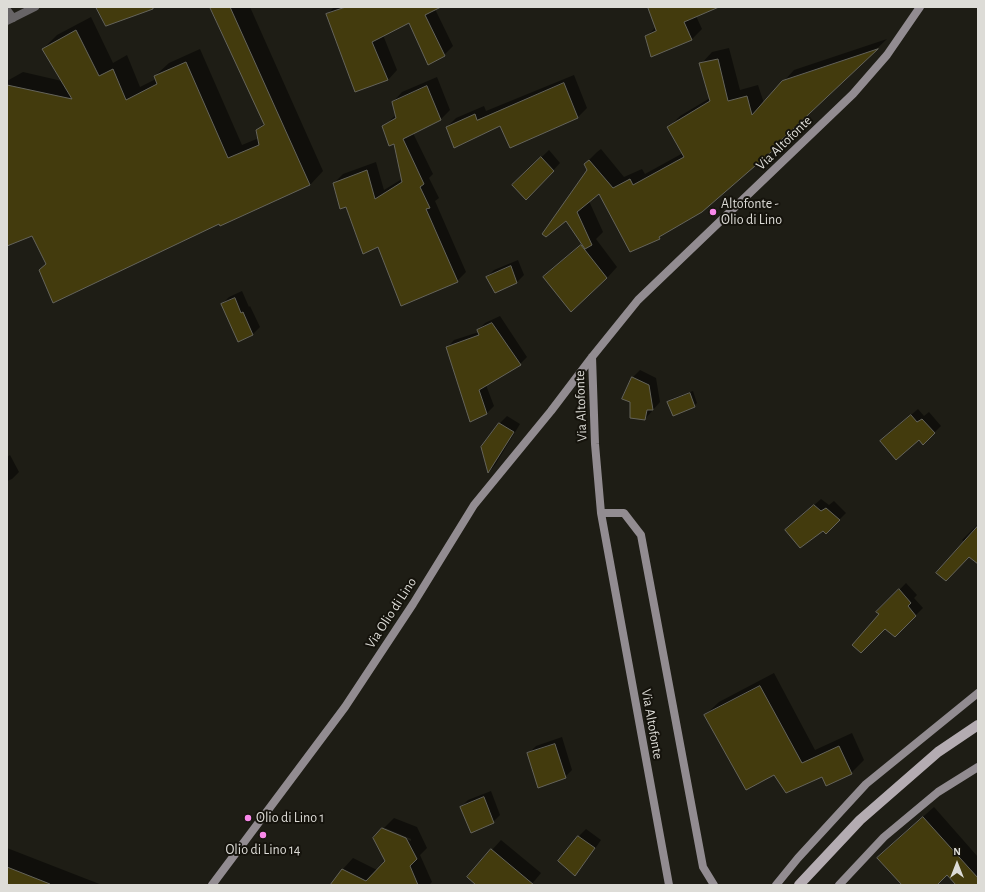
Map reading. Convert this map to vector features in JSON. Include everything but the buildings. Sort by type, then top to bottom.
[{"type":"main road","points":[[798,885],[860,820],[938,752],[978,725]]},
{"type":"street","points":[[7,10],[10,20],[35,7]]},
{"type":"street","name":"Via Altofonte","points":[[669,885],[601,513],[595,444],[592,357],[638,300],[853,94],[887,55],[920,7]]},
{"type":"street","name":"Via Olio di Lino","points":[[212,885],[345,707],[413,604],[474,505],[551,411],[592,357]]},
{"type":"street","points":[[601,513],[624,513],[641,535],[703,867],[714,885]]},
{"type":"street","points":[[776,885],[798,858],[866,784],[978,693]]},
{"type":"street","points":[[839,885],[884,837],[938,792],[978,767]]},
{"type":"place","name":"Altofonte - Olio di Lino","points":[[713,212]]},
{"type":"place","name":"Olio di Lino 1","points":[[248,818]]},
{"type":"place","name":"Olio di Lino 14","points":[[263,835]]}]
